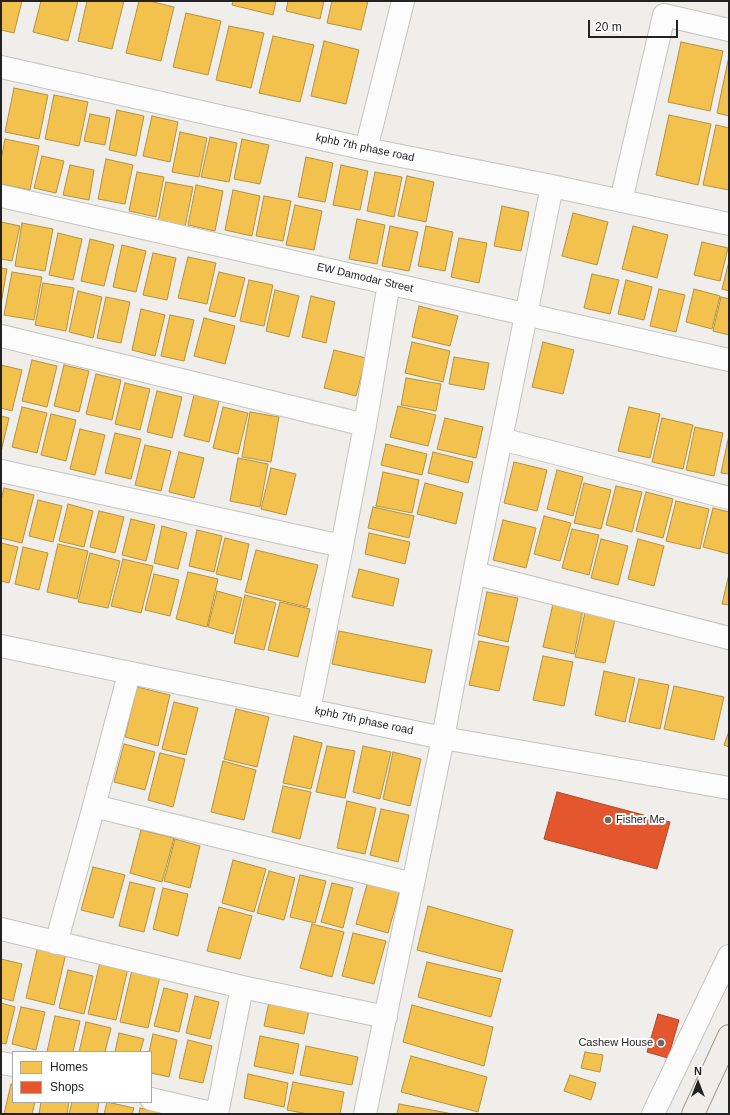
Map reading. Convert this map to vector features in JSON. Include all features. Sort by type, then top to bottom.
[{"type":"main road","points":[[693,1114],[729,1036]]},
{"type":"street","points":[[366,149],[403,1]]},
{"type":"street","points":[[621,201],[665,8],[729,30]]},
{"type":"street","name":"kphb 7th phase road","points":[[1,67],[366,149],[552,186],[729,224]]},
{"type":"street","points":[[365,1114],[443,738],[474,573],[552,186]]},
{"type":"street","name":"EW Damodar Street","points":[[1,196],[729,360]]},
{"type":"street","points":[[309,710],[365,425],[389,283]]},
{"type":"street","points":[[1,336],[365,425]]},
{"type":"street","points":[[501,439],[729,498]]},
{"type":"street","points":[[1,471],[342,546]]},
{"type":"street","points":[[474,573],[729,638]]},
{"type":"street","name":"kphb 7th phase road","points":[[1,646],[129,674],[443,738],[729,788]]},
{"type":"street","points":[[56,943],[129,674]]},
{"type":"street","points":[[94,806],[413,884]]},
{"type":"street","points":[[1,929],[242,987],[386,1017]]},
{"type":"street","points":[[653,1114],[729,956]]},
{"type":"street","points":[[152,1099],[216,1114],[242,987]]},
{"type":"street","points":[[1,1063],[12,1066]]},
{"type":"building: Homes","points":[[1,1],[22,1],[14,33],[1,30]]},
{"type":"building: Homes","points":[[41,1],[78,1],[68,41],[33,32]]},
{"type":"building: Homes","points":[[87,1],[124,1],[112,49],[78,41]]},
{"type":"building: Homes","points":[[139,1],[149,1],[174,7],[161,61],[126,53]]},
{"type":"building: Homes","points":[[233,1],[276,1],[273,15],[232,5]]},
{"type":"building: Homes","points":[[288,1],[324,1],[320,19],[286,11]]},
{"type":"building: Homes","points":[[332,1],[368,1],[361,30],[327,23]]},
{"type":"building: Homes","points":[[186,13],[221,21],[208,75],[173,67]]},
{"type":"building: Homes","points":[[229,26],[264,33],[251,88],[216,80]]},
{"type":"building: Homes","points":[[273,36],[314,45],[300,102],[259,93]]},
{"type":"building: Homes","points":[[324,41],[359,50],[346,104],[311,96]]},
{"type":"building: Homes","points":[[681,42],[723,51],[710,111],[668,102]]},
{"type":"building: Homes","points":[[729,56],[729,116],[717,113]]},
{"type":"building: Homes","points":[[14,88],[48,95],[39,139],[5,132]]},
{"type":"building: Homes","points":[[54,95],[88,102],[79,146],[45,139]]},
{"type":"building: Homes","points":[[117,110],[144,116],[136,156],[109,150]]},
{"type":"building: Homes","points":[[90,114],[110,118],[105,145],[84,141]]},
{"type":"building: Homes","points":[[669,115],[711,124],[698,185],[656,175]]},
{"type":"building: Homes","points":[[152,116],[178,122],[170,162],[143,156]]},
{"type":"building: Homes","points":[[716,125],[729,128],[729,190],[703,185]]},
{"type":"building: Homes","points":[[180,132],[207,138],[199,177],[172,172]]},
{"type":"building: Homes","points":[[210,137],[237,143],[229,182],[201,177]]},
{"type":"building: Homes","points":[[5,139],[39,146],[30,190],[1,184],[1,160]]},
{"type":"building: Homes","points":[[242,139],[269,145],[260,184],[234,179]]},
{"type":"building: Homes","points":[[42,156],[64,161],[56,193],[34,188]]},
{"type":"building: Homes","points":[[306,157],[333,163],[325,202],[298,197]]},
{"type":"building: Homes","points":[[106,159],[133,165],[125,204],[98,199]]},
{"type":"building: Homes","points":[[70,165],[94,170],[89,200],[63,195]]},
{"type":"building: Homes","points":[[341,165],[368,171],[360,210],[333,205]]},
{"type":"building: Homes","points":[[137,172],[164,177],[156,217],[129,211]]},
{"type":"building: Homes","points":[[375,172],[402,177],[394,217],[367,211]]},
{"type":"building: Homes","points":[[407,176],[434,182],[426,222],[398,216]]},
{"type":"building: Homes","points":[[166,182],[193,187],[185,227],[158,222]]},
{"type":"building: Homes","points":[[196,185],[223,191],[215,231],[188,225]]},
{"type":"building: Homes","points":[[233,190],[260,196],[252,236],[225,230]]},
{"type":"building: Homes","points":[[264,196],[291,201],[283,241],[256,236]]},
{"type":"building: Homes","points":[[295,205],[322,211],[314,250],[286,245]]},
{"type":"building: Homes","points":[[502,206],[529,212],[521,251],[494,246]]},
{"type":"building: Homes","points":[[573,213],[608,222],[597,265],[562,256]]},
{"type":"building: Homes","points":[[357,219],[385,225],[377,264],[349,259]]},
{"type":"building: Homes","points":[[1,222],[20,226],[12,261],[1,259]]},
{"type":"building: Homes","points":[[22,223],[53,229],[45,271],[15,266]]},
{"type":"building: Homes","points":[[390,226],[418,232],[409,271],[382,266]]},
{"type":"building: Homes","points":[[426,226],[453,232],[445,271],[418,266]]},
{"type":"building: Homes","points":[[633,226],[668,235],[657,278],[622,269]]},
{"type":"building: Homes","points":[[58,233],[82,239],[73,280],[49,275]]},
{"type":"building: Homes","points":[[459,238],[487,243],[479,283],[451,277]]},
{"type":"building: Homes","points":[[90,239],[114,245],[104,286],[81,281]]},
{"type":"building: Homes","points":[[702,242],[728,248],[720,281],[694,275]]},
{"type":"building: Homes","points":[[122,245],[146,251],[136,292],[113,287]]},
{"type":"building: Homes","points":[[153,253],[176,258],[167,300],[143,295]]},
{"type":"building: Homes","points":[[188,257],[216,263],[207,304],[178,298]]},
{"type":"building: Homes","points":[[729,261],[729,291],[722,289]]},
{"type":"building: Homes","points":[[1,268],[7,269],[1,304]]},
{"type":"building: Homes","points":[[12,272],[42,277],[34,320],[4,315]]},
{"type":"building: Homes","points":[[219,272],[245,278],[235,317],[209,311]]},
{"type":"building: Homes","points":[[592,274],[619,280],[610,314],[584,308]]},
{"type":"building: Homes","points":[[249,280],[273,285],[264,326],[240,321]]},
{"type":"building: Homes","points":[[626,280],[652,287],[644,320],[618,314]]},
{"type":"building: Homes","points":[[43,283],[74,288],[66,331],[35,325]]},
{"type":"building: Homes","points":[[659,289],[685,295],[676,332],[650,326]]},
{"type":"building: Homes","points":[[694,289],[720,296],[712,329],[686,322]]},
{"type":"building: Homes","points":[[275,290],[299,296],[289,337],[266,331]]},
{"type":"building: Homes","points":[[78,291],[102,297],[93,338],[69,332]]},
{"type":"building: Homes","points":[[311,296],[335,302],[326,343],[302,337]]},
{"type":"building: Homes","points":[[106,297],[130,302],[121,343],[97,338]]},
{"type":"building: Homes","points":[[721,297],[729,299],[729,335],[713,331]]},
{"type":"building: Homes","points":[[419,306],[458,316],[450,346],[412,337]]},
{"type":"building: Homes","points":[[141,309],[165,315],[155,356],[132,350]]},
{"type":"building: Homes","points":[[170,315],[194,320],[184,361],[161,356]]},
{"type":"building: Homes","points":[[204,318],[235,326],[225,364],[194,356]]},
{"type":"building: Homes","points":[[412,342],[450,351],[443,382],[405,373]]},
{"type":"building: Homes","points":[[543,342],[574,350],[563,394],[532,387]]},
{"type":"building: Homes","points":[[334,350],[366,358],[356,396],[324,388]]},
{"type":"building: Homes","points":[[454,357],[489,363],[484,390],[449,384]]},
{"type":"building: Homes","points":[[32,360],[57,366],[47,407],[22,401]]},
{"type":"building: Homes","points":[[1,365],[22,370],[12,411],[1,408]]},
{"type":"building: Homes","points":[[64,365],[89,371],[79,412],[54,406]]},
{"type":"building: Homes","points":[[96,374],[121,380],[112,420],[86,414]]},
{"type":"building: Homes","points":[[406,378],[441,384],[436,411],[401,405]]},
{"type":"building: Homes","points":[[125,383],[150,389],[140,430],[115,424]]},
{"type":"building: Homes","points":[[157,391],[182,397],[172,438],[147,432]]},
{"type":"building: Homes","points":[[194,395],[219,401],[209,442],[184,436]]},
{"type":"building: Homes","points":[[398,406],[436,415],[428,446],[390,437]]},
{"type":"building: Homes","points":[[22,407],[47,413],[37,453],[12,447]]},
{"type":"building: Homes","points":[[223,407],[248,413],[238,454],[213,448]]},
{"type":"building: Homes","points":[[629,407],[660,414],[650,458],[618,451]]},
{"type":"building: Homes","points":[[250,412],[279,417],[271,462],[242,457]]},
{"type":"building: Homes","points":[[51,414],[76,420],[66,461],[41,455]]},
{"type":"building: Homes","points":[[1,416],[9,418],[1,452]]},
{"type":"building: Homes","points":[[445,418],[483,427],[476,458],[437,449]]},
{"type":"building: Homes","points":[[662,418],[693,425],[683,469],[652,462]]},
{"type":"building: Homes","points":[[695,427],[723,433],[714,476],[686,470]]},
{"type":"building: Homes","points":[[80,429],[105,435],[95,475],[70,469]]},
{"type":"building: Homes","points":[[115,433],[141,439],[131,479],[105,473]]},
{"type":"building: Homes","points":[[729,435],[729,474],[721,473]]},
{"type":"building: Homes","points":[[386,444],[427,454],[422,475],[381,465]]},
{"type":"building: Homes","points":[[145,445],[171,451],[161,491],[135,485]]},
{"type":"building: Homes","points":[[179,452],[204,458],[194,498],[169,492]]},
{"type":"building: Homes","points":[[433,452],[473,462],[468,483],[428,473]]},
{"type":"building: Homes","points":[[238,458],[268,464],[260,507],[230,501]]},
{"type":"building: Homes","points":[[514,462],[547,470],[537,511],[504,503]]},
{"type":"building: Homes","points":[[271,468],[296,474],[286,515],[261,509]]},
{"type":"building: Homes","points":[[557,470],[583,477],[573,516],[547,509]]},
{"type":"building: Homes","points":[[383,472],[419,480],[412,513],[376,506]]},
{"type":"building: Homes","points":[[425,483],[463,493],[456,524],[417,514]]},
{"type":"building: Homes","points":[[584,483],[611,490],[601,529],[574,523]]},
{"type":"building: Homes","points":[[616,486],[642,492],[632,532],[606,525]]},
{"type":"building: Homes","points":[[4,488],[34,495],[22,543],[1,538],[1,500]]},
{"type":"building: Homes","points":[[646,492],[673,499],[663,538],[636,531]]},
{"type":"building: Homes","points":[[38,500],[62,506],[53,542],[29,536]]},
{"type":"building: Homes","points":[[676,501],[709,509],[700,549],[666,541]]},
{"type":"building: Homes","points":[[68,504],[93,511],[84,547],[59,541]]},
{"type":"building: Homes","points":[[373,507],[414,516],[409,538],[368,528]]},
{"type":"building: Homes","points":[[713,508],[729,512],[729,554],[703,547]]},
{"type":"building: Homes","points":[[99,511],[124,517],[115,553],[90,547]]},
{"type":"building: Homes","points":[[544,516],[571,523],[560,561],[534,554]]},
{"type":"building: Homes","points":[[131,519],[155,525],[146,561],[122,555]]},
{"type":"building: Homes","points":[[503,520],[536,528],[526,568],[493,560]]},
{"type":"building: Homes","points":[[162,526],[187,533],[178,569],[154,563]]},
{"type":"building: Homes","points":[[572,529],[599,535],[589,575],[562,568]]},
{"type":"building: Homes","points":[[197,530],[222,536],[214,572],[189,566]]},
{"type":"building: Homes","points":[[369,533],[410,542],[405,564],[365,554]]},
{"type":"building: Homes","points":[[225,538],[249,544],[241,580],[216,574]]},
{"type":"building: Homes","points":[[601,539],[628,546],[618,585],[591,578]]},
{"type":"building: Homes","points":[[638,539],[664,546],[654,586],[628,579]]},
{"type":"building: Homes","points":[[1,543],[18,547],[9,583],[1,581]]},
{"type":"building: Homes","points":[[58,544],[88,551],[77,599],[47,592]]},
{"type":"building: Homes","points":[[23,547],[48,553],[39,590],[15,584]]},
{"type":"building: Homes","points":[[256,550],[318,565],[307,607],[245,592]]},
{"type":"building: Homes","points":[[90,553],[120,561],[108,608],[78,602]]},
{"type":"building: Homes","points":[[123,559],[153,566],[141,613],[111,606]]},
{"type":"building: Homes","points":[[359,569],[399,579],[393,606],[352,597]]},
{"type":"building: Homes","points":[[188,572],[218,579],[207,627],[176,619]]},
{"type":"building: Homes","points":[[154,574],[179,580],[170,616],[145,610]]},
{"type":"building: Homes","points":[[729,574],[729,605],[722,604]]},
{"type":"building: Homes","points":[[217,591],[242,598],[233,634],[208,627]]},
{"type":"building: Homes","points":[[487,592],[518,598],[508,642],[478,635]]},
{"type":"building: Homes","points":[[245,595],[276,603],[264,650],[234,643]]},
{"type":"building: Homes","points":[[280,602],[310,609],[298,657],[268,650]]},
{"type":"building: Homes","points":[[553,604],[583,610],[574,654],[543,647]]},
{"type":"building: Homes","points":[[585,612],[615,619],[605,663],[575,657]]},
{"type":"building: Homes","points":[[339,631],[432,650],[425,683],[332,664]]},
{"type":"building: Homes","points":[[479,641],[509,647],[499,691],[469,685]]},
{"type":"building: Homes","points":[[543,656],[573,662],[564,706],[533,700]]},
{"type":"building: Homes","points":[[604,671],[635,678],[625,722],[595,715]]},
{"type":"building: Homes","points":[[639,679],[669,685],[660,729],[629,722]]},
{"type":"building: Homes","points":[[674,686],[724,697],[714,740],[664,729]]},
{"type":"building: Homes","points":[[137,687],[170,695],[158,746],[125,737]]},
{"type":"building: Homes","points":[[174,702],[198,708],[186,755],[162,749]]},
{"type":"building: Homes","points":[[236,709],[269,717],[257,767],[224,759]]},
{"type":"building: Homes","points":[[729,731],[729,747],[724,745]]},
{"type":"building: Homes","points":[[294,736],[322,743],[311,789],[283,783]]},
{"type":"building: Homes","points":[[124,744],[155,752],[145,790],[114,782]]},
{"type":"building: Homes","points":[[327,746],[355,751],[345,798],[316,792]]},
{"type":"building: Homes","points":[[363,746],[391,752],[380,799],[353,792]]},
{"type":"building: Homes","points":[[393,752],[421,759],[410,806],[383,799]]},
{"type":"building: Homes","points":[[160,753],[185,759],[173,807],[148,800]]},
{"type":"building: Homes","points":[[223,761],[256,770],[244,820],[211,812]]},
{"type":"building: Homes","points":[[283,786],[311,792],[300,839],[272,832]]},
{"type":"building: Homes","points":[[347,801],[376,808],[365,854],[337,848]]},
{"type":"building: Homes","points":[[381,809],[409,815],[398,862],[370,855]]},
{"type":"building: Homes","points":[[141,830],[174,838],[162,882],[130,873]]},
{"type":"building: Homes","points":[[175,839],[200,846],[190,888],[164,881]]},
{"type":"building: Homes","points":[[233,860],[266,869],[254,912],[222,903]]},
{"type":"building: Homes","points":[[93,867],[125,875],[113,918],[81,910]]},
{"type":"building: Homes","points":[[269,871],[295,878],[284,920],[257,913]]},
{"type":"building: Homes","points":[[300,875],[326,881],[315,923],[290,917]]},
{"type":"building: Homes","points":[[368,881],[400,890],[388,933],[356,924]]},
{"type":"building: Homes","points":[[130,882],[155,888],[144,932],[119,926]]},
{"type":"building: Homes","points":[[332,883],[353,888],[343,928],[321,922]]},
{"type":"building: Homes","points":[[163,888],[188,894],[178,936],[153,929]]},
{"type":"building: Homes","points":[[428,906],[513,930],[502,972],[417,950]]},
{"type":"building: Homes","points":[[219,907],[252,916],[240,959],[207,951]]},
{"type":"building: Homes","points":[[312,924],[344,932],[332,977],[300,968]]},
{"type":"building: Homes","points":[[353,933],[386,941],[374,984],[342,976]]},
{"type":"building: Homes","points":[[38,946],[66,953],[54,1005],[26,998]]},
{"type":"building: Homes","points":[[1,959],[22,964],[13,1001],[1,998]]},
{"type":"building: Homes","points":[[100,962],[128,968],[116,1020],[88,1014]]},
{"type":"building: Homes","points":[[427,962],[501,979],[491,1017],[418,997]]},
{"type":"building: Homes","points":[[68,970],[93,976],[84,1014],[59,1008]]},
{"type":"building: Homes","points":[[132,970],[160,976],[148,1028],[120,1022]]},
{"type":"building: Homes","points":[[164,988],[188,994],[179,1032],[154,1026]]},
{"type":"building: Homes","points":[[195,996],[219,1002],[210,1039],[186,1033]]},
{"type":"building: Homes","points":[[269,1002],[309,1010],[304,1034],[264,1026]]},
{"type":"building: Homes","points":[[1,1003],[15,1007],[6,1044],[1,1043]]},
{"type":"building: Homes","points":[[412,1005],[493,1027],[484,1066],[403,1042]]},
{"type":"building: Homes","points":[[21,1007],[45,1012],[36,1050],[12,1044]]},
{"type":"building: Homes","points":[[55,1016],[80,1021],[73,1051],[47,1051]]},
{"type":"building: Homes","points":[[86,1022],[111,1028],[105,1051],[79,1051]]},
{"type":"building: Homes","points":[[119,1033],[144,1039],[140,1051],[115,1051]]},
{"type":"building: Homes","points":[[153,1034],[177,1040],[169,1077],[152,1073],[152,1051],[149,1051]]},
{"type":"building: Homes","points":[[260,1036],[299,1044],[293,1074],[254,1066]]},
{"type":"building: Homes","points":[[188,1040],[212,1046],[203,1083],[179,1078]]},
{"type":"building: Homes","points":[[306,1046],[358,1057],[352,1085],[300,1075]]},
{"type":"building: Homes","points":[[585,1052],[603,1055],[600,1072],[581,1068]]},
{"type":"building: Homes","points":[[411,1056],[487,1077],[478,1112],[401,1092]]},
{"type":"building: Homes","points":[[248,1074],[288,1083],[284,1107],[244,1098]]},
{"type":"building: Homes","points":[[570,1075],[596,1083],[591,1100],[564,1091]]},
{"type":"building: Homes","points":[[293,1082],[344,1092],[340,1114],[308,1114],[287,1110]]},
{"type":"building: Homes","points":[[11,1084],[12,1103],[35,1103],[32,1114],[4,1114]]},
{"type":"building: Homes","points":[[41,1103],[69,1103],[67,1114],[39,1114]]},
{"type":"building: Homes","points":[[72,1103],[99,1103],[97,1114],[69,1114]]},
{"type":"building: Homes","points":[[107,1103],[134,1108],[132,1114],[104,1114]]},
{"type":"building: Homes","points":[[399,1104],[453,1114],[397,1114]]},
{"type":"building: Homes","points":[[140,1108],[167,1113],[139,1114]]},
{"type":"building: Shops","points":[[557,792],[670,822],[657,869],[544,839]]},
{"type":"building: Shops","points":[[658,1014],[679,1020],[668,1058],[647,1052]]},
{"type":"place","name":"Fisher Me","points":[[608,820]]},
{"type":"place","name":"Cashew House","points":[[661,1043]]}]
